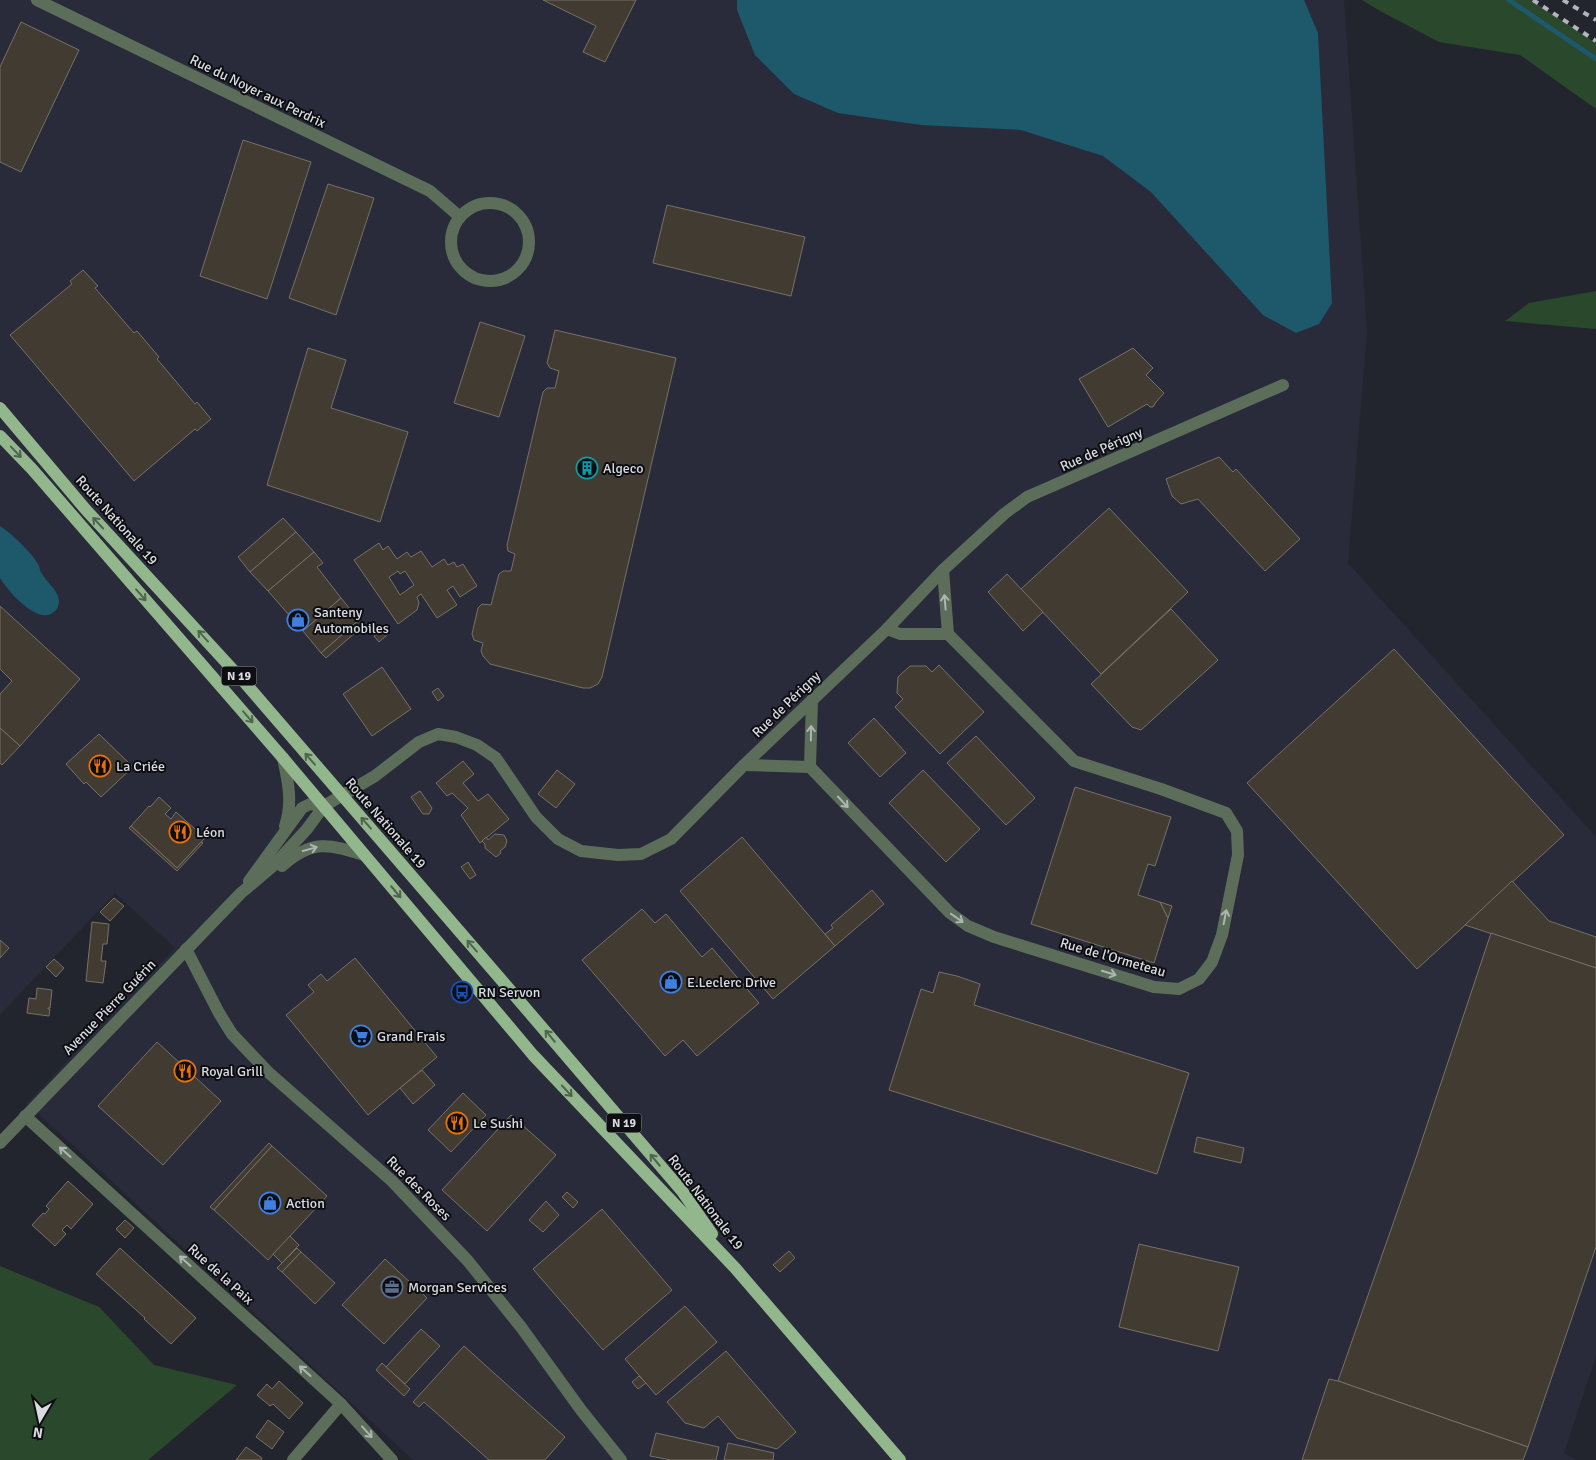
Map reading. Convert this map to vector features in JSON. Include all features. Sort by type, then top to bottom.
[{"type":"main road","name":"Route Nationale 19","points":[[0,408],[87,511],[246,684],[682,1191],[736,1269]]},
{"type":"main road","name":"Route Nationale 19","points":[[0,436],[32,469],[283,758],[533,1055],[736,1269],[900,1460]]},
{"type":"street","name":"Rue du Noyer aux Perdrix","points":[[37,0],[430,191],[460,217]]},
{"type":"street","points":[[488,203],[505,206],[518,215],[523,221],[529,236],[528,252],[520,267],[507,277],[492,281],[476,278],[462,269],[456,262],[451,243],[452,234],[460,217],[473,207],[488,203]]},
{"type":"street","name":"Rue de Périgny","points":[[324,806],[375,776],[419,742],[438,734],[456,737],[477,745],[496,758],[536,817],[558,840],[581,851],[618,855],[641,854],[671,839],[744,765],[887,629],[943,570],[1004,514],[1027,497],[1283,385]]},
{"type":"street","points":[[887,629],[900,634],[948,634],[943,570]]},
{"type":"street","name":"Rue de l'Ormeteau","points":[[810,767],[950,913],[968,926],[994,937],[1154,987],[1179,989],[1199,980],[1212,962],[1222,935],[1238,855],[1237,831],[1226,813],[1162,789],[1074,761],[948,634]]},
{"type":"street","points":[[744,765],[810,767],[812,700]]},
{"type":"street","points":[[282,835],[288,818],[290,804],[290,791],[283,758]]},
{"type":"street","name":"Avenue Pierre Guérin","points":[[0,1143],[241,893],[273,866],[308,829],[324,806],[310,804],[302,808],[241,893]]},
{"type":"street","points":[[241,893],[266,882],[291,858],[305,849],[324,846],[340,847],[364,855]]},
{"type":"street","name":"Rue des Roses","points":[[186,949],[232,1034],[268,1072],[392,1181],[468,1261],[521,1327],[581,1410],[622,1460]]},
{"type":"street","name":"Rue de la Paix","points":[[26,1116],[341,1404],[392,1460]]},
{"type":"street","points":[[293,1460],[341,1404]]},
{"type":"shaded area","points":[[0,0],[1344,0],[1367,332],[1348,563],[1596,837],[1596,1356],[1564,1453],[1577,1460],[413,1460],[27,1103],[175,948],[115,893],[0,1015]]},
{"type":"green space","points":[[1362,0],[1531,0],[1596,43],[1596,109],[1520,55],[1439,42]]},
{"type":"green space","points":[[1596,291],[1596,329],[1505,321],[1529,303]]},
{"type":"green space","points":[[0,1266],[99,1307],[154,1365],[237,1385],[148,1460],[0,1460]]},
{"type":"water","points":[[737,0],[1304,0],[1318,33],[1332,303],[1319,324],[1296,333],[1263,315],[1151,192],[1103,156],[1021,130],[921,125],[838,113],[794,94],[755,55],[737,10]]},
{"type":"water","points":[[0,526],[31,554],[42,574],[55,590],[59,601],[56,610],[51,614],[37,614],[30,610],[15,597],[0,578]]},
{"type":"building","points":[[543,0],[636,0],[605,62],[583,52],[596,26]]},
{"type":"building","points":[[21,22],[79,50],[21,172],[0,162],[0,67]]},
{"type":"building","points":[[243,140],[311,162],[267,299],[200,276]]},
{"type":"building","points":[[328,184],[374,198],[336,315],[289,298]]},
{"type":"building","points":[[667,205],[805,237],[791,296],[653,263]]},
{"type":"building","points":[[83,270],[98,286],[95,288],[134,333],[137,331],[159,357],[157,359],[195,404],[197,402],[211,419],[197,431],[195,429],[134,481],[10,335],[72,284],[70,281]]},
{"type":"building","points":[[480,322],[525,336],[499,417],[454,403]]},
{"type":"building","name":"Algeco","points":[[555,330],[676,358],[602,677],[598,684],[590,688],[583,688],[490,664],[481,651],[483,643],[474,640],[472,634],[478,608],[482,604],[491,605],[499,574],[503,571],[511,571],[515,554],[508,551],[507,545],[543,392],[547,388],[555,388],[559,371],[550,368],[547,363]]},
{"type":"building","points":[[308,348],[346,360],[331,408],[408,432],[380,522],[267,485]]},
{"type":"building","points":[[1133,348],[1153,368],[1146,375],[1164,393],[1153,407],[1147,404],[1108,427],[1079,379]]},
{"type":"building","points":[[1219,457],[1233,472],[1236,469],[1300,539],[1265,571],[1198,499],[1181,504],[1172,496],[1166,479]]},
{"type":"building","points":[[1109,508],[1188,592],[1101,674],[1021,589]]},
{"type":"building","points":[[283,518],[296,532],[250,572],[238,557]]},
{"type":"building","points":[[296,532],[314,552],[268,591],[250,572]]},
{"type":"building","points":[[379,543],[383,550],[388,546],[397,559],[407,552],[411,557],[421,551],[432,567],[444,559],[448,565],[454,562],[457,567],[463,564],[477,586],[460,597],[453,586],[447,590],[457,605],[437,618],[421,594],[417,597],[419,603],[417,610],[398,624],[354,560]],"holes":[[[398,571],[400,574],[405,571],[414,585],[400,595],[389,577]]]},
{"type":"building","points":[[314,552],[323,563],[317,567],[341,598],[303,631],[268,591]]},
{"type":"building","points":[[1007,574],[1043,612],[1023,631],[988,592]]},
{"type":"building","points":[[341,598],[359,620],[321,653],[303,631]]},
{"type":"building","points":[[0,606],[80,679],[20,746],[0,728],[0,694],[12,681],[0,669]]},
{"type":"building","points":[[1171,609],[1218,660],[1141,730],[1132,727],[1091,684]]},
{"type":"building","points":[[359,620],[363,626],[326,658],[321,653]]},
{"type":"building","points":[[384,628],[388,634],[379,642],[374,636]]},
{"type":"building","points":[[1394,649],[1564,835],[1417,969],[1247,783]]},
{"type":"building","points":[[939,665],[984,712],[940,754],[895,707],[903,699],[897,693],[898,677],[910,666],[926,666],[932,672]]},
{"type":"building","points":[[382,667],[411,709],[372,736],[343,694]]},
{"type":"building","points":[[438,688],[444,696],[438,701],[432,692]]},
{"type":"building","points":[[874,718],[906,753],[880,777],[848,743]]},
{"type":"building","points":[[0,728],[20,746],[2,765],[0,763]]},
{"type":"building","name":"La Criée","points":[[99,734],[133,767],[101,797],[86,782],[84,784],[66,764]]},
{"type":"building","points":[[976,736],[1035,798],[1006,825],[947,763]]},
{"type":"building","points":[[463,761],[474,774],[463,783],[478,801],[488,794],[509,819],[480,843],[461,815],[468,808],[452,793],[447,796],[436,783]]},
{"type":"building","points":[[557,770],[575,784],[556,808],[538,794]]},
{"type":"building","points":[[923,770],[980,829],[946,862],[889,803]]},
{"type":"building","points":[[1075,787],[1171,817],[1155,866],[1148,864],[1138,895],[1160,902],[1168,918],[1154,963],[1031,924]]},
{"type":"building","points":[[420,791],[432,808],[429,814],[423,814],[411,797]]},
{"type":"building","points":[[159,797],[171,808],[165,814],[171,819],[176,812],[205,838],[177,868],[131,826]]},
{"type":"building","points":[[131,826],[177,868],[201,842],[203,843],[177,871],[129,828]]},
{"type":"building","points":[[495,834],[504,835],[507,841],[505,847],[500,851],[501,853],[496,857],[485,848],[485,844],[482,841],[486,837],[488,840]]},
{"type":"building","points":[[742,837],[835,946],[773,999],[680,891]]},
{"type":"building","points":[[468,862],[476,875],[470,879],[461,867]]},
{"type":"building","points":[[1512,881],[1549,921],[1596,937],[1596,968],[1465,925]]},
{"type":"building","points":[[872,890],[884,904],[835,946],[825,934],[833,928],[831,925]]},
{"type":"building","points":[[114,898],[124,906],[110,921],[100,912]]},
{"type":"building","points":[[1160,902],[1172,906],[1168,918]]},
{"type":"building","name":"E.Leclerc Drive","points":[[642,909],[655,923],[666,914],[702,957],[712,948],[759,1003],[697,1056],[683,1040],[665,1056],[582,960]]},
{"type":"building","points":[[92,922],[109,924],[107,944],[103,944],[101,961],[106,961],[103,983],[86,981]]},
{"type":"building","points":[[1491,933],[1596,968],[1596,1247],[1528,1447],[1338,1381],[1416,1158]]},
{"type":"building","points":[[0,940],[9,948],[0,958]]},
{"type":"building","name":"Grand Frais","points":[[355,958],[437,1057],[368,1115],[286,1015],[314,992],[308,985],[321,974],[327,981]]},
{"type":"building","points":[[54,959],[64,968],[56,977],[46,967]]},
{"type":"building","points":[[939,972],[980,984],[974,1005],[1189,1073],[1157,1174],[889,1090],[921,989],[933,993]]},
{"type":"building","points":[[37,988],[52,990],[50,1008],[48,1008],[50,1009],[49,1016],[27,1013],[29,998],[36,999]]},
{"type":"building","points":[[157,1042],[221,1101],[163,1165],[98,1106]]},
{"type":"building","points":[[422,1070],[435,1085],[413,1104],[400,1088]]},
{"type":"building","name":"Le Sushi","points":[[463,1093],[486,1115],[451,1152],[428,1130]]},
{"type":"building","points":[[511,1115],[556,1155],[487,1231],[442,1190]]},
{"type":"building","points":[[1197,1137],[1244,1148],[1241,1163],[1194,1152]]},
{"type":"building","points":[[269,1143],[272,1146],[214,1210],[210,1207]]},
{"type":"building","name":"Action","points":[[272,1146],[327,1196],[268,1260],[214,1210]]},
{"type":"building","points":[[68,1181],[93,1204],[71,1229],[67,1225],[62,1230],[66,1234],[55,1246],[32,1225],[43,1213],[45,1214],[49,1209],[46,1206]]},
{"type":"building","points":[[567,1192],[578,1202],[573,1208],[562,1197]]},
{"type":"building","points":[[546,1201],[559,1215],[543,1232],[529,1220]]},
{"type":"building","points":[[602,1209],[672,1290],[603,1350],[533,1269]]},
{"type":"building","points":[[125,1220],[134,1228],[125,1238],[116,1229]]},
{"type":"building","points":[[290,1236],[299,1245],[282,1263],[273,1254]]},
{"type":"building","points":[[1139,1244],[1239,1267],[1218,1351],[1119,1327]]},
{"type":"building","points":[[120,1248],[196,1318],[171,1344],[96,1274]]},
{"type":"building","points":[[297,1248],[301,1252],[282,1272],[277,1268]]},
{"type":"building","points":[[789,1251],[795,1258],[780,1272],[773,1265]]},
{"type":"building","points":[[301,1252],[335,1283],[315,1304],[282,1272]]},
{"type":"building","points":[[385,1259],[427,1298],[384,1344],[342,1305]]},
{"type":"building","points":[[685,1306],[717,1342],[656,1395],[625,1359]]},
{"type":"building","points":[[421,1329],[440,1346],[405,1384],[386,1367]]},
{"type":"building","points":[[464,1346],[565,1437],[545,1460],[489,1460],[424,1402],[419,1407],[413,1402]]},
{"type":"building","points":[[726,1351],[796,1432],[777,1449],[737,1438],[718,1416],[704,1428],[685,1423],[667,1402]]},
{"type":"building","points":[[382,1363],[410,1389],[404,1396],[376,1370]]},
{"type":"building","points":[[639,1376],[646,1383],[638,1389],[632,1382]]},
{"type":"building","points":[[1329,1379],[1528,1447],[1523,1460],[1302,1460]]},
{"type":"building","points":[[279,1381],[303,1403],[289,1419],[273,1404],[270,1406],[257,1395],[267,1384],[272,1389]]},
{"type":"building","points":[[268,1420],[284,1432],[272,1449],[256,1437]]},
{"type":"building","points":[[656,1433],[719,1447],[716,1460],[671,1460],[650,1456]]},
{"type":"building","points":[[728,1443],[774,1453],[773,1460],[724,1460]]},
{"type":"building","points":[[246,1447],[262,1458],[261,1460],[236,1460]]},
{"type":"waterway","points":[[1509,0],[1596,59]]},
{"type":"railway","points":[[1533,0],[1596,41]]},
{"type":"railway","points":[[1563,0],[1596,20]]},
{"type":"place","name":"Algeco","points":[[587,468]]},
{"type":"place","name":"Santeny Automobiles","points":[[298,620]]},
{"type":"place","name":"La Criée","points":[[100,766]]},
{"type":"place","name":"Léon","points":[[180,832]]},
{"type":"place","name":"E.Leclerc Drive","points":[[671,982]]},
{"type":"place","name":"RN Servon","points":[[462,992]]},
{"type":"place","name":"Grand Frais","points":[[361,1036]]},
{"type":"place","name":"Royal Grill","points":[[185,1071]]},
{"type":"place","name":"Le Sushi","points":[[457,1123]]},
{"type":"place","name":"Action","points":[[270,1203]]},
{"type":"place","name":"Morgan Services","points":[[392,1287]]}]
